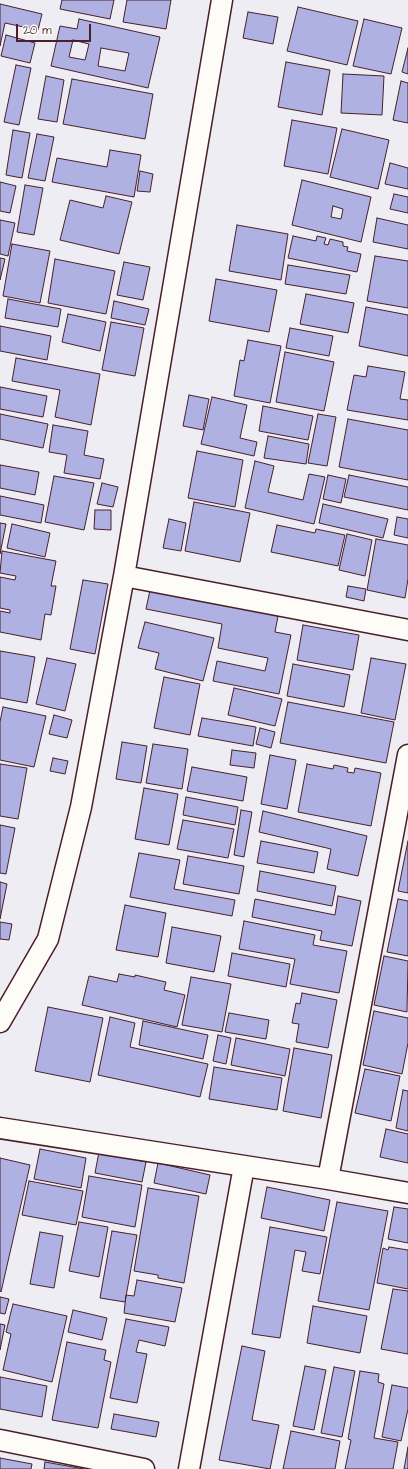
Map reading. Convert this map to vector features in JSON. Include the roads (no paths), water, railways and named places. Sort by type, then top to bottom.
[{"type":"street","points":[[0,1022],[48,939],[80,807],[124,576],[222,0]]},
{"type":"street","points":[[124,576],[408,630]]},
{"type":"street","points":[[328,1179],[408,755]]},
{"type":"street","points":[[0,1128],[328,1179],[408,1193]]},
{"type":"street","points":[[189,1469],[244,1166]]},
{"type":"street","points":[[0,1440],[144,1469]]}]
